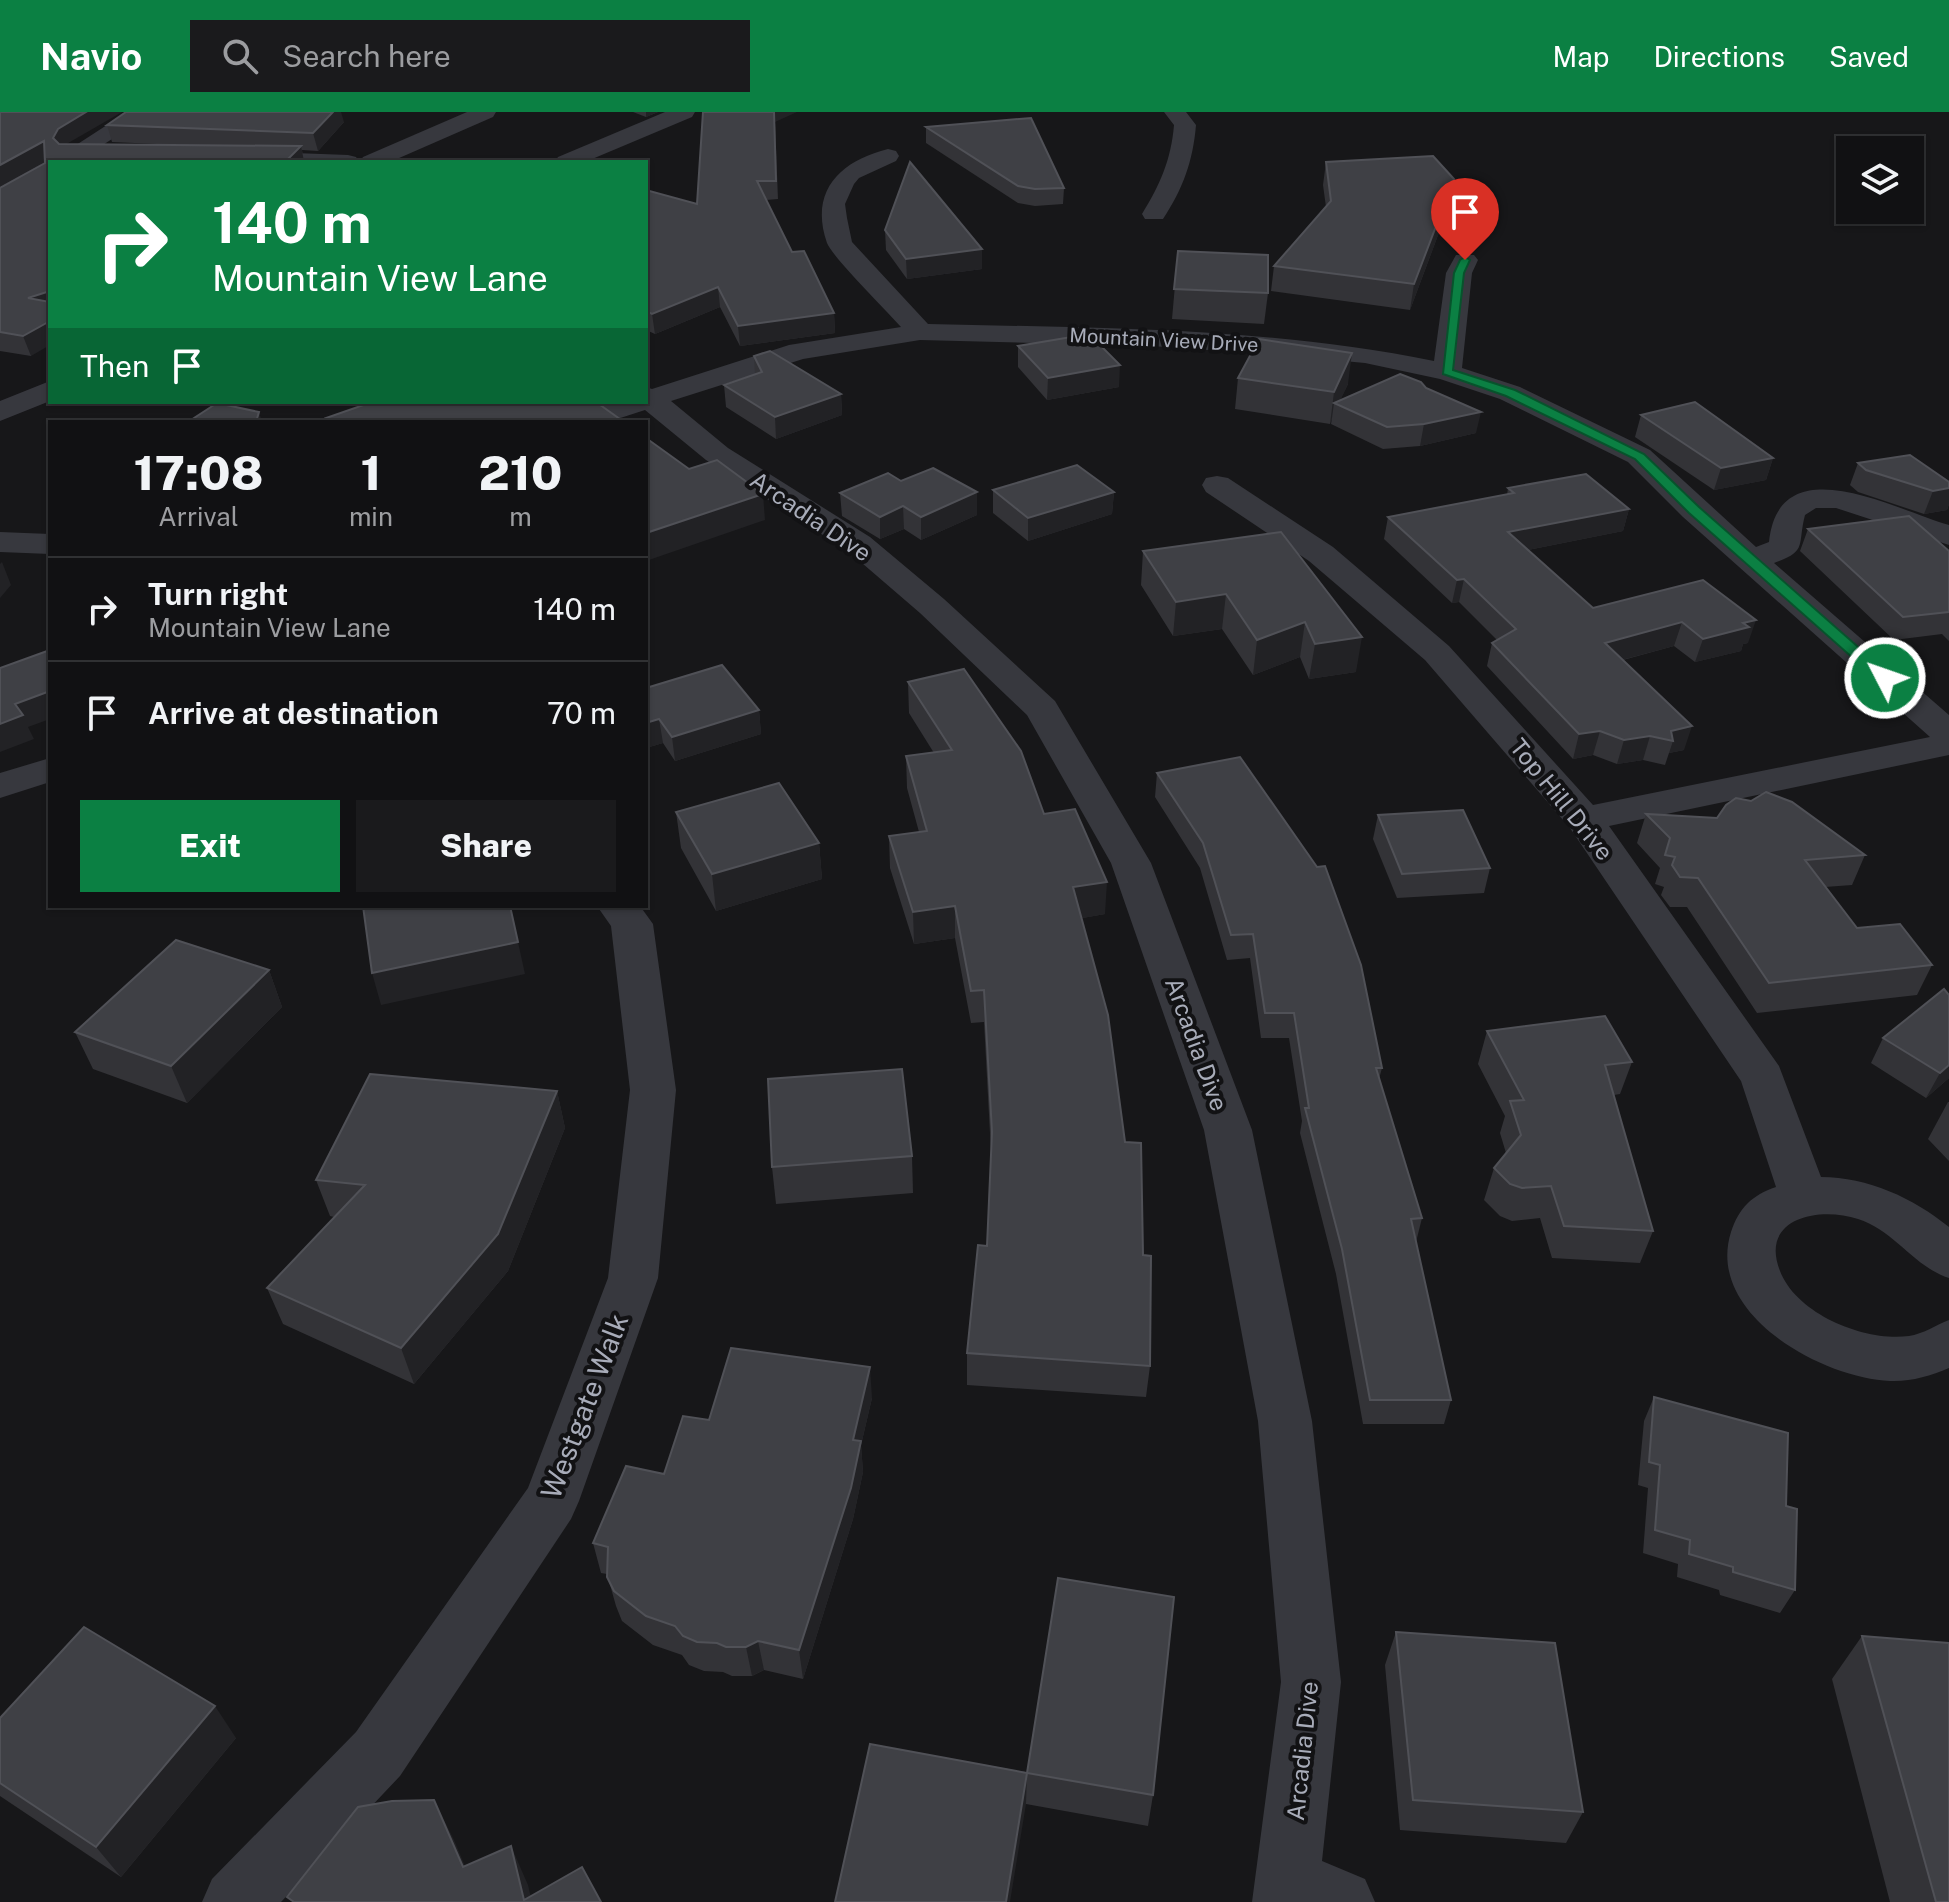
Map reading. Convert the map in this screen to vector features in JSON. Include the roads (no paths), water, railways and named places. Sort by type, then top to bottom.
[{"type":"street","points":[[70,157],[142,112]]},
{"type":"street","points":[[376,160],[485,112]]},
{"type":"street","points":[[571,160],[684,112]]},
{"type":"street","points":[[1154,214],[1177,178],[1183,155],[1185,125],[1175,112]]},
{"type":"street","points":[[70,157],[126,153]]},
{"type":"street","points":[[888,156],[851,173],[843,182],[833,204],[835,218],[840,244],[920,332]]},
{"type":"street","points":[[221,157],[297,160]]},
{"type":"street","points":[[1447,372],[1459,273],[1465,260]]},
{"type":"street","name":"Mountain View Drive","points":[[648,398],[799,351],[920,332],[1151,338],[1268,346],[1365,355],[1447,372],[1510,393],[1639,456],[1750,560],[1949,734]]},
{"type":"street","points":[[0,412],[48,391]]},
{"type":"street","name":"Arcadia Dive","points":[[648,401],[717,454],[859,544],[932,606],[1042,709],[1131,863],[1228,1130],[1285,1421],[1311,1682],[1305,1895]]},
{"type":"street","name":"Mountain View Drive","points":[[584,420],[631,404]]},
{"type":"street","name":"Top Hill Drive","points":[[1217,485],[1321,554],[1437,653],[1584,819],[1763,1078],[1804,1197]]},
{"type":"street","points":[[1750,560],[1784,548],[1789,514],[1794,507],[1828,499],[1862,505],[1949,535]]},
{"type":"street","points":[[0,542],[48,544]]},
{"type":"street","points":[[1584,819],[1949,744]]},
{"type":"street","points":[[0,786],[48,770]]},
{"type":"street","name":"Westgate Walk","points":[[235,1902],[378,1754],[551,1501],[633,1278],[653,1090],[632,924],[620,908]]},
{"type":"street","points":[[1949,1258],[1930,1237],[1902,1217],[1869,1203],[1836,1196],[1804,1197],[1777,1206],[1758,1223],[1750,1246],[1754,1273],[1771,1301],[1798,1326],[1832,1347],[1870,1358],[1907,1360],[1936,1352],[1949,1342]]}]
